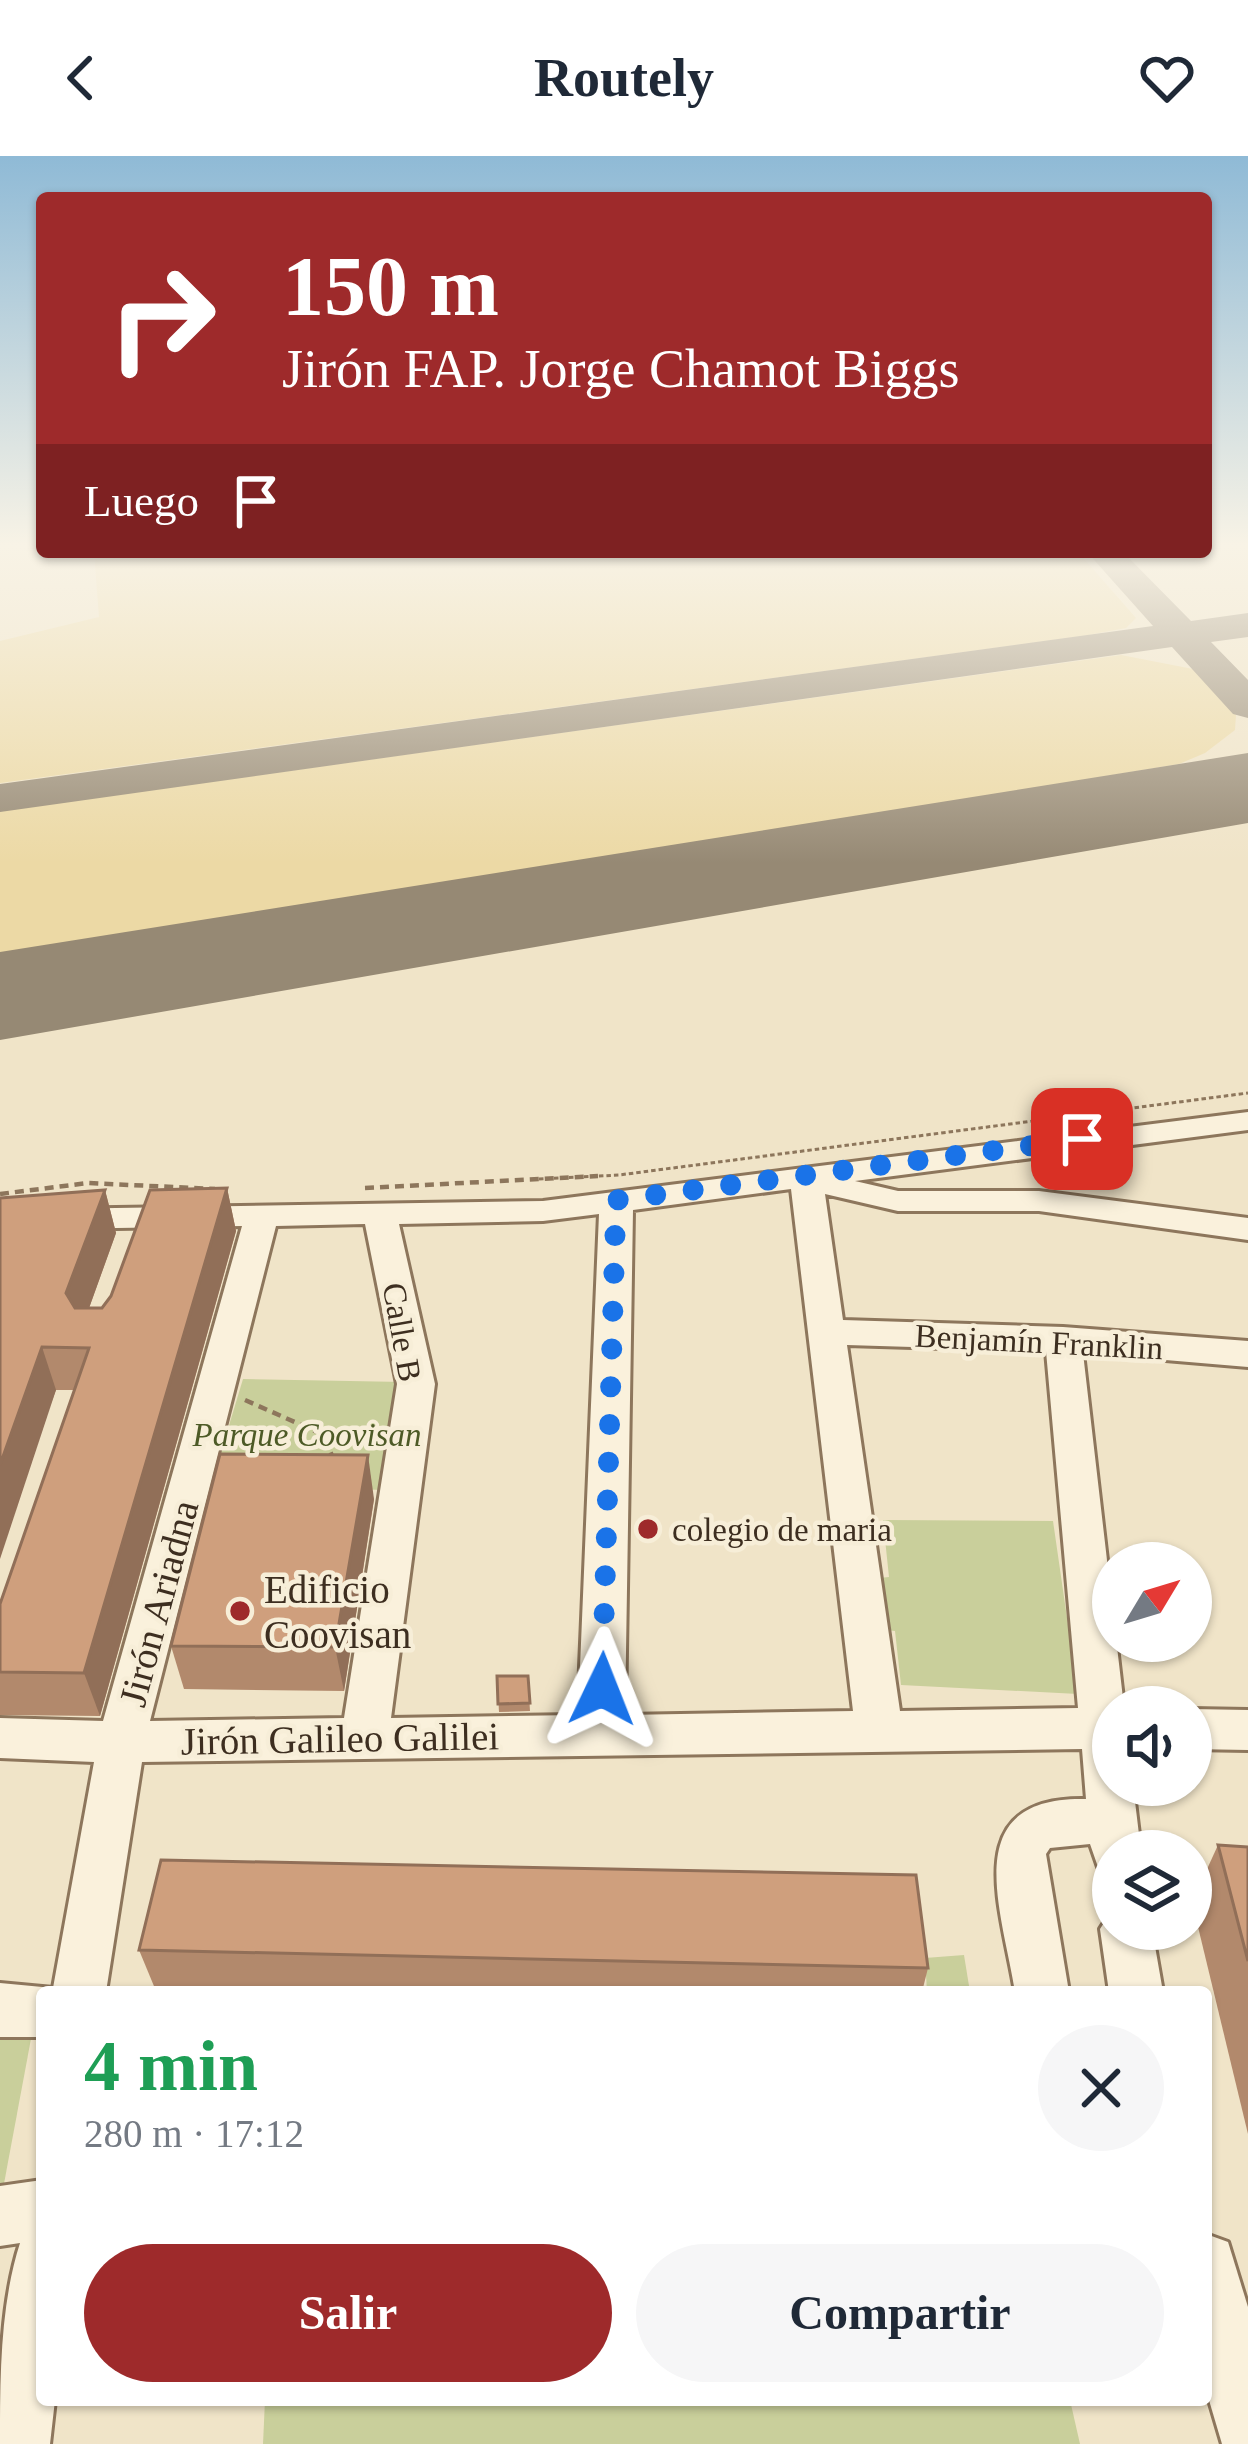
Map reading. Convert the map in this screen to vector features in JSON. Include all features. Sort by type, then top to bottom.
[{"type":"street","points":[[0,1226],[261,1218],[367,1200],[503,1214],[1248,1121]]},
{"type":"street","points":[[806,1178],[844,1192],[898,1202],[1039,1201],[1248,1229]]},
{"type":"street","points":[[806,1178],[830,1332],[879,1730]]},
{"type":"street","name":"Calle B","points":[[365,1737],[416,1384],[367,1200]]},
{"type":"street","points":[[601,1733],[616,1200]]},
{"type":"street","name":"Jirón Ariadna","points":[[80,1986],[121,1742],[261,1218]]},
{"type":"street","points":[[129,1258],[143,1219]]},
{"type":"street","name":"Benjamín Franklin","points":[[830,1332],[1063,1340],[1248,1354]]},
{"type":"street","points":[[1063,1340],[1101,1686]]},
{"type":"street","name":"Jirón Galileo Galilei","points":[[0,1738],[121,1742],[1092,1728]]},
{"type":"street","points":[[1212,1729],[1248,1730]]},
{"type":"street","points":[[1041,1986],[1019,1861],[1023,1844],[1036,1828],[1080,1820],[1099,1830]]},
{"type":"street","points":[[1129,1950],[1135,1986]]},
{"type":"street","points":[[0,2011],[36,2010]]},
{"type":"street","points":[[0,2216],[36,2211]]},
{"type":"street","points":[[1212,2288],[1248,2429]]},
{"type":"street","points":[[17,2444],[36,2307]]},
{"type":"path","points":[[367,1200],[619,1175],[1248,1093]]},
{"type":"path","points":[[0,1194],[73,1184],[218,1189]]},
{"type":"path","points":[[216,1387],[324,1435],[338,1471]]},
{"type":"green space","name":"Parque Coovisan","points":[[243,1379],[404,1382],[384,1490],[211,1485]]},
{"type":"green space","points":[[883,1520],[1053,1521],[1078,1694],[901,1685],[895,1631],[885,1630],[879,1578],[889,1577]]},
{"type":"green space","points":[[964,1955],[969,1986],[927,1986],[925,1958]]},
{"type":"green space","points":[[33,2028],[3,2189],[0,2189],[0,2029]]},
{"type":"green space","points":[[265,2406],[1071,2406],[1080,2444],[263,2444]]},
{"type":"sand","points":[[0,650],[982,650],[0,783]]},
{"type":"sand","points":[[1121,655],[1193,669],[1236,715],[1235,730],[1205,753],[1179,764],[0,959],[0,811]]},
{"type":"building","points":[[227,1188],[84,1673],[0,1672],[0,1604],[89,1348],[42,1347],[0,1465],[0,1198],[105,1190],[66,1293],[75,1308],[102,1308],[111,1296],[150,1190]]},
{"type":"building","points":[[220,1454],[368,1455],[335,1647],[171,1646]]},
{"type":"building","points":[[497,1676],[528,1676],[530,1703],[498,1704]]},
{"type":"building","points":[[1218,1845],[1248,1847],[1248,1961]]},
{"type":"building","points":[[161,1860],[916,1875],[928,1968],[139,1950]]},
{"type":"taxiway","points":[[0,798],[1069,650]]},
{"type":"taxiway","points":[[1196,650],[1248,705]]},
{"type":"taxiway","points":[[1244,789],[1248,787]]},
{"type":"runway","points":[[0,996],[1248,788]]},
{"type":"place","name":"colegio de maria","points":[[648,1529]]},
{"type":"place","name":"Edificio Coovisan","points":[[240,1611]]},
{"type":"route","points":[[602,1689],[616,1200],[1082,1139]]}]
